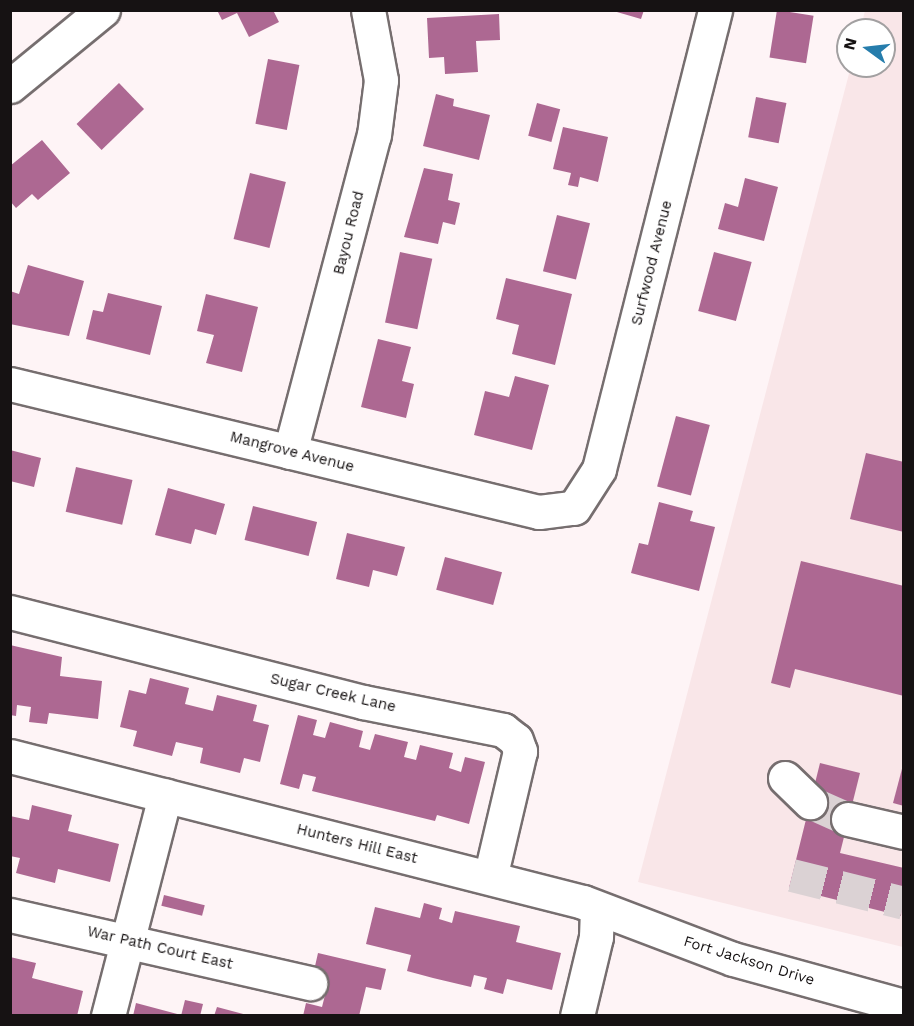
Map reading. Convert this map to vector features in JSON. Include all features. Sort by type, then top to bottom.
[{"type":"street","points":[[10,86],[104,10]]},
{"type":"street","name":"Bayou Road","points":[[290,452],[374,135],[381,80],[368,10]]},
{"type":"street","name":"Surfwood Avenue","points":[[574,508],[599,469],[715,10]]},
{"type":"street","name":"Mangrove Avenue","points":[[10,384],[539,512],[574,508]]},
{"type":"street","name":"Sugar Creek Lane","points":[[10,612],[363,702],[503,730],[516,740],[520,751],[490,878]]},
{"type":"street","name":"Hunters Hill East","points":[[10,756],[583,902],[597,910]]},
{"type":"street","points":[[785,778],[810,801]]},
{"type":"street","points":[[108,1016],[165,795]]},
{"type":"street","points":[[848,819],[903,832]]},
{"type":"street","points":[[577,1016],[596,937],[597,910]]},
{"type":"street","name":"Fort Jackson Drive","points":[[597,910],[733,959],[903,1006]]},
{"type":"street","name":"War Path Court East","points":[[10,915],[310,983]]},
{"type":"shaded area","points":[[865,11],[903,11],[903,947],[638,882],[848,78],[896,78],[896,18],[863,18]]},
{"type":"building","points":[[217,10],[273,10],[279,22],[249,37],[237,13],[222,20]]},
{"type":"building","points":[[610,10],[644,10],[641,19]]},
{"type":"building","points":[[777,10],[814,16],[806,63],[769,57]]},
{"type":"building","points":[[499,14],[500,40],[476,41],[478,72],[445,74],[444,57],[429,58],[427,18]]},
{"type":"building","points":[[268,59],[299,65],[287,130],[255,124]]},
{"type":"building","points":[[119,83],[144,109],[102,150],[77,124]]},
{"type":"building","points":[[436,94],[454,99],[453,106],[490,115],[479,160],[423,146]]},
{"type":"building","points":[[756,97],[786,103],[779,143],[748,137]]},
{"type":"building","points":[[537,103],[560,109],[551,142],[528,136]]},
{"type":"building","points":[[563,127],[608,137],[598,182],[580,177],[578,187],[568,185],[571,173],[553,169]]},
{"type":"building","points":[[42,140],[70,173],[38,200],[32,194],[16,208],[10,201],[10,166]]},
{"type":"building","points":[[424,168],[453,174],[448,200],[460,203],[455,225],[443,222],[438,244],[404,237]]},
{"type":"building","points":[[250,173],[286,182],[269,248],[234,239]]},
{"type":"building","points":[[745,178],[778,187],[764,241],[718,229],[725,203],[738,207]]},
{"type":"building","points":[[557,215],[590,223],[576,280],[543,271]]},
{"type":"building","points":[[400,252],[432,259],[417,329],[385,322]]},
{"type":"building","points":[[714,252],[752,262],[736,321],[698,311]]},
{"type":"building","points":[[28,265],[84,281],[69,336],[10,324],[10,291],[19,294]]},
{"type":"building","points":[[506,278],[572,294],[555,365],[512,354],[519,325],[496,319]]},
{"type":"building","points":[[108,293],[162,306],[150,355],[86,339],[93,310],[103,312]]},
{"type":"building","points":[[206,294],[258,307],[242,372],[206,363],[214,335],[197,331]]},
{"type":"building","points":[[378,339],[411,347],[402,381],[414,384],[406,418],[361,407]]},
{"type":"building","points":[[515,376],[549,385],[532,450],[474,435],[485,391],[509,397]]},
{"type":"building","points":[[676,416],[710,425],[691,496],[657,487]]},
{"type":"building","points":[[10,450],[41,458],[34,487],[10,481]]},
{"type":"building","points":[[866,453],[904,462],[904,532],[850,519]]},
{"type":"building","points":[[76,467],[133,480],[122,525],[66,512]]},
{"type":"building","points":[[168,488],[225,504],[216,535],[195,529],[191,544],[155,535]]},
{"type":"building","points":[[659,502],[693,511],[690,521],[715,527],[699,591],[631,573],[639,543],[648,545]]},
{"type":"building","points":[[253,506],[317,522],[309,556],[245,540]]},
{"type":"building","points":[[347,533],[405,547],[397,576],[373,570],[369,587],[336,579]]},
{"type":"building","points":[[445,557],[502,572],[493,605],[436,590]]},
{"type":"building","points":[[801,561],[904,586],[904,696],[795,669],[790,688],[771,683]]},
{"type":"building","points":[[10,645],[62,657],[60,676],[102,681],[98,719],[49,713],[47,724],[29,722],[31,707],[17,705],[16,716],[10,715]]},
{"type":"building","points":[[150,678],[189,688],[185,704],[213,711],[217,695],[257,705],[253,721],[269,725],[260,762],[244,758],[240,773],[200,763],[203,748],[176,742],[172,756],[133,746],[137,731],[120,727],[129,690],[146,694]]},
{"type":"building","points":[[298,715],[317,720],[313,735],[325,738],[330,722],[363,731],[359,747],[370,750],[375,734],[408,742],[404,757],[416,760],[420,745],[453,753],[449,768],[461,772],[465,757],[485,762],[469,824],[437,815],[435,821],[312,791],[316,777],[303,774],[299,789],[280,784]]},
{"type":"building","points":[[820,763],[860,773],[840,853],[904,868],[901,916],[789,888]]},
{"type":"building","points":[[904,766],[904,806],[893,803]]},
{"type":"building","points":[[32,805],[72,815],[68,831],[119,844],[110,882],[58,869],[55,883],[16,873],[20,858],[10,856],[10,816],[29,820]]},
{"type":"building","points":[[164,895],[205,905],[202,916],[161,906]]},
{"type":"building","points":[[424,903],[442,908],[439,919],[452,923],[455,911],[520,926],[516,942],[561,953],[552,990],[507,979],[503,994],[484,989],[487,978],[474,975],[471,987],[433,978],[407,971],[411,955],[366,944],[375,907],[420,918]]},
{"type":"building","points":[[318,953],[386,969],[381,990],[366,987],[359,1016],[303,1016],[306,1003],[322,1007],[329,979],[313,975]]},
{"type":"building","points":[[10,957],[36,963],[32,978],[83,991],[77,1016],[10,1016]]},
{"type":"building","points":[[185,1000],[203,1004],[200,1016],[181,1016]]},
{"type":"building","points":[[136,1003],[181,1015],[133,1016]]},
{"type":"building","points":[[217,1007],[247,1015],[247,1016],[214,1016]]},
{"type":"tunnel","points":[[810,802],[848,819]]},
{"type":"tunnel","points":[[792,875],[904,903]]}]
